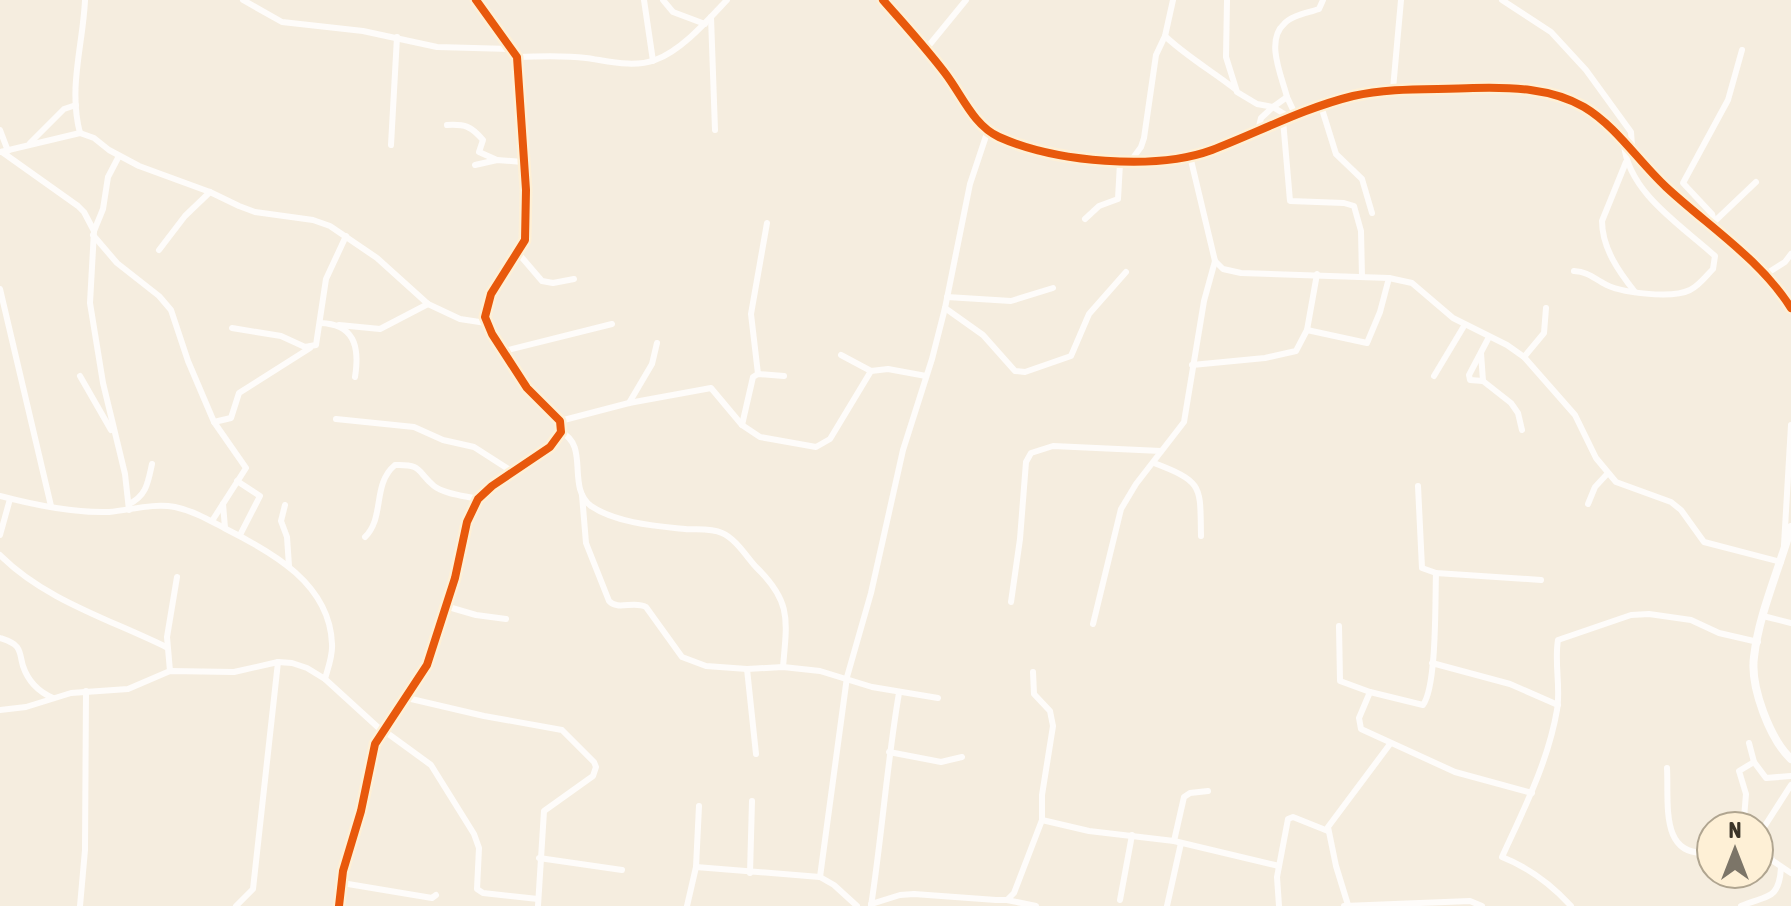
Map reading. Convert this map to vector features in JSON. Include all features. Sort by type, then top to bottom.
[{"type":"street","points":[[80,133],[76,69],[85,0]]},
{"type":"street","points":[[243,0],[282,22],[397,37],[437,47],[512,49]]},
{"type":"street","points":[[339,906],[373,751],[427,665],[460,559],[467,522],[478,499],[550,447],[561,432],[560,421],[527,388],[486,323],[491,294],[518,253],[527,230],[517,57],[476,0]]},
{"type":"street","points":[[644,0],[653,61]]},
{"type":"street","points":[[663,0],[673,12],[708,20]]},
{"type":"street","points":[[517,57],[555,56],[614,63],[653,61],[665,56],[727,0]]},
{"type":"street","points":[[883,0],[926,49],[977,120],[998,137],[1043,151],[1120,163],[1190,156],[1321,106],[1393,89],[1498,88],[1531,90],[1563,97],[1586,108],[1606,124],[1649,172],[1766,274],[1791,308]]},
{"type":"street","points":[[926,49],[966,0]]},
{"type":"street","points":[[1130,162],[1144,138],[1156,55],[1165,36],[1173,0]]},
{"type":"street","points":[[1227,0],[1226,57],[1237,92]]},
{"type":"street","points":[[1323,0],[1319,9],[1282,24],[1278,32],[1278,67],[1289,117],[1290,201],[1354,206],[1361,231],[1362,277]]},
{"type":"street","points":[[1393,89],[1401,0]]},
{"type":"street","points":[[1502,0],[1551,32],[1586,70],[1631,132],[1632,146],[1627,148]]},
{"type":"street","points":[[708,20],[715,130]]},
{"type":"street","points":[[1165,36],[1237,92],[1289,117]]},
{"type":"street","points":[[391,145],[397,37]]},
{"type":"street","points":[[1717,232],[1715,221],[1684,186],[1683,179],[1728,100],[1742,50]]},
{"type":"street","points":[[1258,131],[1261,118],[1287,97]]},
{"type":"street","points":[[29,144],[64,109],[76,105]]},
{"type":"street","points":[[1321,106],[1336,154],[1362,179],[1372,213]]},
{"type":"street","points":[[447,125],[466,124],[483,140],[479,152],[497,160]]},
{"type":"street","points":[[0,130],[3,152],[78,206],[93,233],[117,263],[159,296],[171,310],[188,361],[214,422],[246,468],[212,521]]},
{"type":"street","points":[[820,877],[847,677],[871,593],[903,450],[945,308],[970,184],[988,130]]},
{"type":"street","points":[[3,152],[80,133],[94,138],[119,156],[255,212],[313,220],[346,236],[377,258],[428,304],[460,319],[486,323]]},
{"type":"street","points":[[1627,148],[1626,162],[1604,215],[1602,228],[1613,262],[1635,292]]},
{"type":"street","points":[[119,156],[108,177],[103,209],[93,233],[90,303],[129,507]]},
{"type":"street","points":[[1093,624],[1117,519],[1126,500],[1184,422],[1204,301],[1215,261],[1190,156]]},
{"type":"street","points":[[475,165],[497,160],[523,162]]},
{"type":"street","points":[[1574,271],[1590,273],[1603,284],[1635,292],[1669,294],[1688,292],[1713,269],[1715,256],[1635,180],[1626,162]]},
{"type":"street","points":[[1085,219],[1099,206],[1118,199],[1120,163]]},
{"type":"street","points":[[1715,221],[1756,182]]},
{"type":"street","points":[[159,250],[185,216],[210,192]]},
{"type":"street","points":[[758,374],[751,314],[767,223]]},
{"type":"street","points":[[214,422],[231,418],[239,393],[312,347],[318,339],[326,279],[346,236]]},
{"type":"street","points":[[518,253],[542,281],[553,283],[574,279]]},
{"type":"street","points":[[1766,274],[1785,262],[1791,254]]},
{"type":"street","points":[[1215,261],[1223,269],[1241,273],[1389,278],[1412,283],[1464,326],[1507,345],[1524,357],[1575,415],[1596,458],[1616,482],[1671,502],[1681,510],[1704,542],[1782,557]]},
{"type":"street","points":[[945,308],[983,335],[1015,371],[1025,372],[1071,356],[1083,323],[1126,272]]},
{"type":"street","points":[[1192,365],[1296,351],[1307,330],[1317,274]]},
{"type":"street","points":[[1307,330],[1367,343],[1389,278]]},
{"type":"street","points":[[947,297],[1011,301],[1053,288]]},
{"type":"street","points":[[0,289],[51,506]]},
{"type":"street","points":[[320,323],[380,329],[428,304]]},
{"type":"street","points":[[1524,357],[1544,333],[1546,308]]},
{"type":"street","points":[[504,351],[612,324]]},
{"type":"street","points":[[339,325],[350,334],[355,346],[355,377]]},
{"type":"street","points":[[1434,376],[1464,326]]},
{"type":"street","points":[[232,328],[281,336],[312,347]]},
{"type":"street","points":[[1489,337],[1469,375],[1472,382],[1483,381],[1511,403],[1518,413],[1522,430]]},
{"type":"street","points":[[629,403],[652,364],[657,343]]},
{"type":"street","points":[[1481,353],[1483,381]]},
{"type":"street","points":[[841,355],[871,371],[888,369],[926,376]]},
{"type":"street","points":[[560,421],[629,403],[711,388],[742,425],[760,437],[816,447],[830,439],[871,371]]},
{"type":"street","points":[[742,425],[752,379],[758,374],[784,376]]},
{"type":"street","points":[[80,376],[116,440]]},
{"type":"street","points":[[336,419],[414,427],[443,440],[474,447],[513,472]]},
{"type":"street","points":[[1782,557],[1791,425]]},
{"type":"street","points":[[561,432],[575,445],[586,543],[612,605],[641,604],[646,607],[682,657],[706,666],[747,669],[783,667],[847,677],[872,687],[938,698]]},
{"type":"street","points":[[1011,602],[1026,462],[1031,453],[1053,446],[1161,451]]},
{"type":"street","points":[[1154,463],[1182,474],[1197,486],[1201,494],[1201,536]]},
{"type":"street","points":[[129,507],[144,493],[152,464]]},
{"type":"street","points":[[365,537],[373,528],[383,480],[395,465],[414,467],[436,488],[478,499]]},
{"type":"street","points":[[1588,504],[1595,487],[1608,473]]},
{"type":"street","points":[[237,481],[260,496],[240,535]]},
{"type":"street","points":[[1418,486],[1422,568],[1436,573],[1541,580]]},
{"type":"street","points":[[582,495],[588,503],[610,515],[682,529],[717,531],[731,539],[782,597],[786,636],[783,667]]},
{"type":"street","points":[[0,496],[82,511],[177,507],[264,548],[303,579],[326,617],[333,647],[325,679]]},
{"type":"street","points":[[0,535],[10,499]]},
{"type":"street","points":[[222,503],[225,528]]},
{"type":"street","points":[[285,505],[281,521],[287,537],[289,566]]},
{"type":"street","points":[[1791,527],[1763,616],[1753,660],[1762,708],[1779,748],[1791,759]]},
{"type":"street","points":[[0,555],[17,572],[43,590],[166,647]]},
{"type":"street","points":[[1339,626],[1340,681],[1423,705],[1428,698],[1432,663],[1436,573]]},
{"type":"street","points":[[170,671],[166,647],[177,577]]},
{"type":"street","points":[[445,606],[506,619]]},
{"type":"street","points":[[1571,906],[1532,871],[1502,857],[1546,756],[1558,705],[1558,640],[1631,615],[1649,614],[1691,620],[1719,633],[1758,642]]},
{"type":"street","points":[[1763,616],[1791,623]]},
{"type":"street","points":[[0,638],[14,643],[25,672],[39,692],[53,698]]},
{"type":"street","points":[[0,710],[26,707],[86,691],[128,689],[170,671],[234,672],[278,662],[307,668],[325,679],[383,731],[431,765],[474,834],[479,848],[477,889],[483,893],[538,902],[544,811],[593,776],[594,762],[562,730],[407,698]]},
{"type":"street","points":[[236,906],[253,889],[278,662]]},
{"type":"street","points":[[1432,663],[1510,684],[1558,705]]},
{"type":"street","points":[[747,669],[756,754]]},
{"type":"street","points":[[1007,900],[1019,886],[1042,820],[1042,795],[1053,718],[1034,694],[1033,672]]},
{"type":"street","points":[[80,906],[85,850],[86,691]]},
{"type":"street","points":[[1370,692],[1358,724],[1361,729],[1455,772],[1532,793]]},
{"type":"street","points":[[899,693],[871,905],[900,895],[914,894],[1007,900],[1036,906]]},
{"type":"street","points":[[1749,743],[1754,762],[1766,778],[1791,776]]},
{"type":"street","points":[[1390,744],[1330,823],[1328,831],[1346,906],[1470,901],[1482,906]]},
{"type":"street","points":[[889,752],[941,762],[962,757]]},
{"type":"street","points":[[1745,810],[1746,794],[1739,771],[1754,762]]},
{"type":"street","points":[[1667,768],[1672,836],[1679,847],[1695,853]]},
{"type":"street","points":[[1775,810],[1791,785]]},
{"type":"street","points":[[1167,906],[1184,797],[1190,793],[1208,791]]},
{"type":"street","points":[[750,873],[752,801]]},
{"type":"street","points":[[687,906],[696,867],[699,806]]},
{"type":"street","points":[[1279,906],[1279,866],[1289,817],[1328,831]]},
{"type":"street","points":[[1042,820],[1089,831],[1178,842],[1279,866]]},
{"type":"street","points":[[1120,900],[1132,835]]},
{"type":"street","points":[[539,858],[622,870]]},
{"type":"street","points":[[1775,863],[1791,873]]},
{"type":"street","points":[[696,867],[820,877],[857,906]]},
{"type":"street","points":[[1741,906],[1778,889],[1781,868]]},
{"type":"street","points":[[342,883],[432,898],[436,895]]},
{"type":"cycle path","points":[[339,906],[343,871],[361,811],[375,744],[427,665],[455,578],[467,522],[478,499],[550,447],[561,432],[560,421],[527,388],[492,334],[485,317],[491,294],[525,240],[526,190],[517,57],[476,0]]},
{"type":"cycle path","points":[[883,0],[938,64],[975,117],[990,132],[1022,146],[1076,158],[1134,162],[1189,156],[1212,150],[1317,107],[1383,91],[1502,88],[1558,96],[1584,107],[1607,124],[1666,187],[1749,258],[1791,308]]}]
